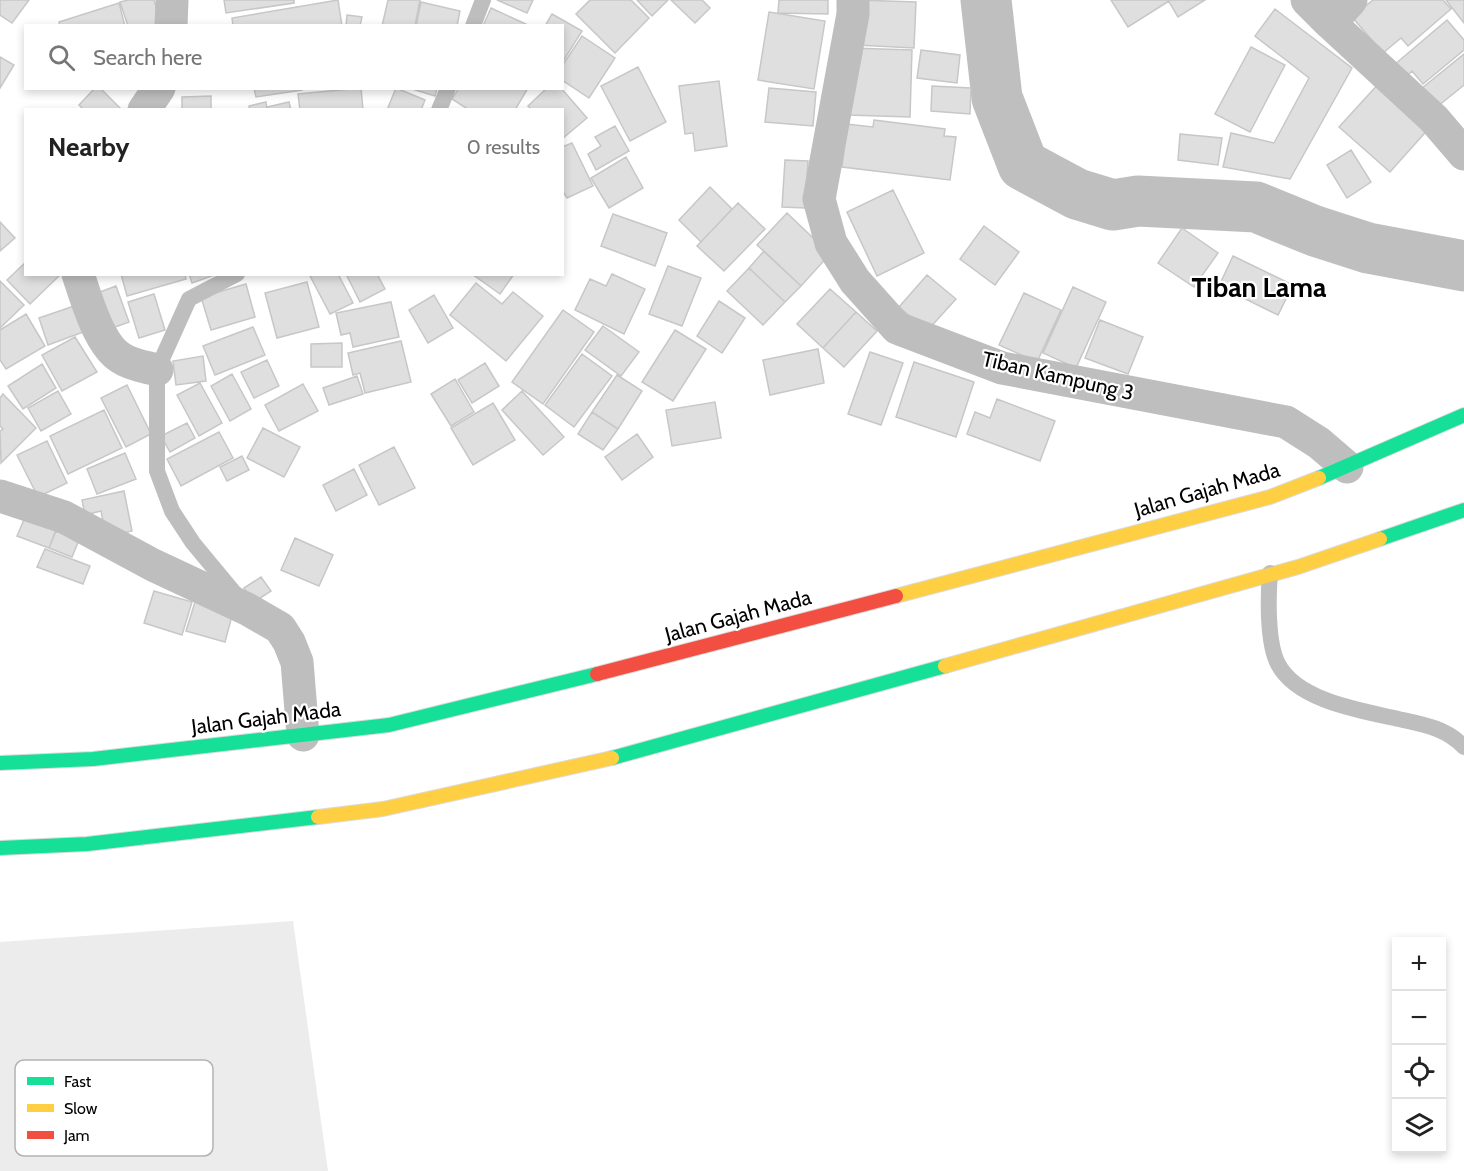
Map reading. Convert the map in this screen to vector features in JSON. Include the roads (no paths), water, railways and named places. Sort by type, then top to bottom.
[{"type":"highway","name":"Jalan Gajah Mada","points":[[0,763],[93,759],[389,724],[653,660],[1270,497],[1347,467],[1464,415]]},
{"type":"highway","points":[[0,848],[87,844],[383,809],[630,754],[1298,567],[1464,510]]},
{"type":"street","points":[[171,24],[172,0]]},
{"type":"street","name":"Tiban Kampung 3","points":[[852,0],[853,14],[819,199],[831,243],[855,281],[897,328],[1002,368],[1286,422],[1319,443],[1347,467]]},
{"type":"street","points":[[1307,0],[1341,12],[1464,154]]},
{"type":"street","points":[[145,108],[158,90]]},
{"type":"street","points":[[79,276],[94,318],[116,355],[124,360],[157,370]]},
{"type":"street","points":[[0,496],[64,517],[153,565],[247,609],[280,628],[290,642],[297,662],[303,735]]},
{"type":"lane","points":[[474,24],[483,0]]},
{"type":"lane","points":[[440,108],[447,90]]},
{"type":"lane","points":[[233,276],[189,299],[157,370],[157,471],[172,511],[194,543],[247,609]]},
{"type":"lane","points":[[1270,573],[1268,608],[1277,662],[1288,679],[1313,696],[1441,729],[1464,747]]},
{"type":"waterway","points":[[986,0],[997,98],[1023,165],[1077,194],[1113,205],[1138,201],[1256,207],[1315,231],[1368,248],[1464,266]]},
{"type":"district","name":"Tiban Lama","points":[[1259,288]]}]
